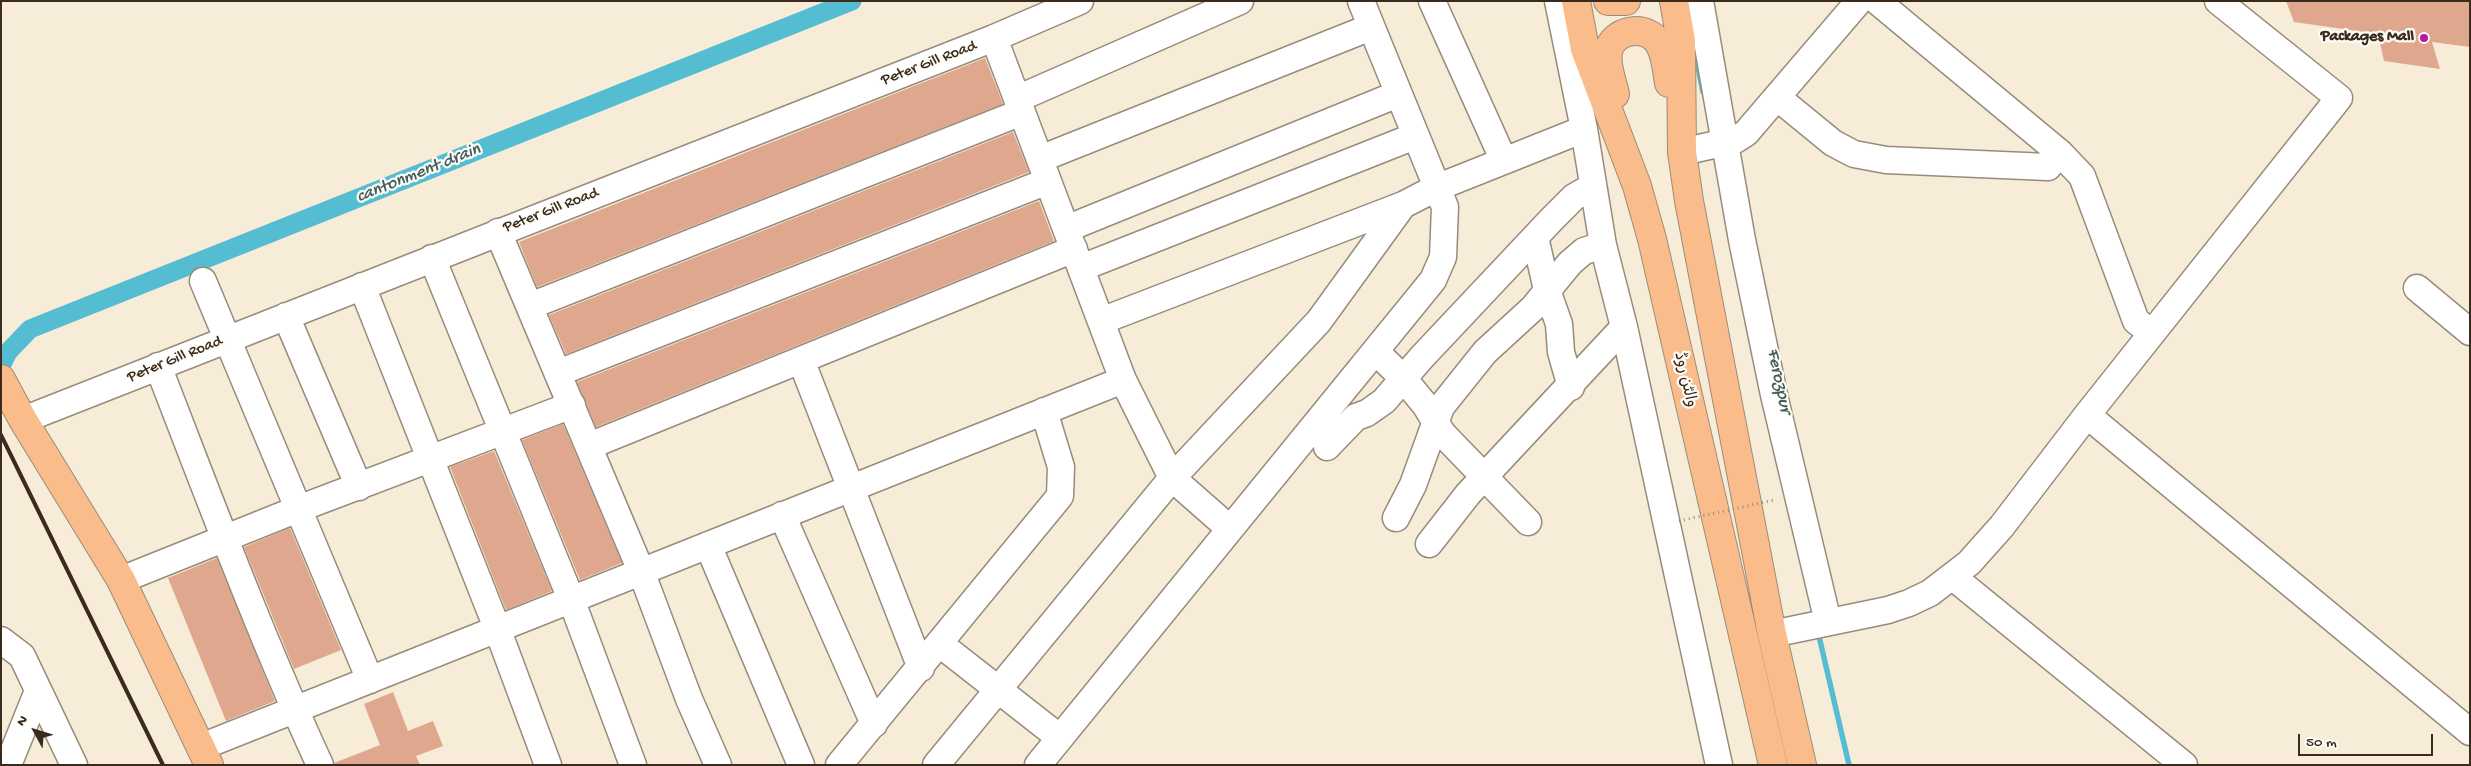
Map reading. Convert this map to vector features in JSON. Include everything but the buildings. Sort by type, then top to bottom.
[{"type":"main road","name":"والٹن روڈ","points":[[1576,1],[1585,49],[1637,186],[1652,239],[1773,765]]},
{"type":"main road","points":[[1608,1],[1626,1]]},
{"type":"main road","points":[[1674,1],[1680,41],[1682,152]]},
{"type":"main road","points":[[1637,186],[1608,64],[1609,49],[1615,40],[1623,33],[1633,30],[1646,32],[1660,44],[1663,52],[1682,152],[1689,201],[1772,634],[1802,765]]},
{"type":"main road","points":[[4,384],[23,420],[121,580],[205,756]]},
{"type":"street","name":"Peter Gill Road","points":[[23,420],[994,38],[1080,1]]},
{"type":"street","points":[[530,306],[1020,106],[1240,1]]},
{"type":"street","points":[[1038,765],[1433,280],[1443,257],[1445,207],[1361,1]]},
{"type":"street","points":[[1432,1],[1504,161]]},
{"type":"street","points":[[1558,1],[1584,129],[1603,245],[1624,327],[1719,765]]},
{"type":"street","points":[[1700,1],[1742,240],[1774,394],[1834,620]]},
{"type":"street","points":[[1682,152],[1735,140],[1746,133],[1778,98],[1858,1]]},
{"type":"street","points":[[1877,1],[2060,153],[2082,176],[2136,321],[2152,333]]},
{"type":"street","points":[[1772,634],[1888,610],[1909,603],[1930,593],[1969,563],[2002,526],[2087,414],[2245,219],[2339,98],[2218,1]]},
{"type":"street","points":[[558,372],[1044,170],[1371,27]]},
{"type":"street","points":[[994,38],[1123,380],[1172,478],[1230,529]]},
{"type":"street","points":[[590,446],[1074,249],[1398,94]]},
{"type":"street","points":[[1778,98],[1833,143],[1854,154],[1886,160],[2048,167],[2060,153]]},
{"type":"street","points":[[1101,321],[1403,206],[1436,188],[1584,129]]},
{"type":"street","points":[[1074,249],[1415,136]]},
{"type":"street","points":[[1327,447],[1356,417],[1367,413],[1384,401],[1535,237],[1574,197],[1593,186]]},
{"type":"street","points":[[936,765],[1172,478],[1319,321],[1403,206]]},
{"type":"street","points":[[498,232],[642,571],[689,699],[718,765]]},
{"type":"street","points":[[1535,237],[1547,290],[1560,324],[1561,352],[1571,387]]},
{"type":"street","points":[[1396,518],[1413,485],[1441,407],[1485,352],[1532,308],[1570,263],[1584,252],[1603,245]]},
{"type":"street","points":[[432,258],[571,599],[633,765]]},
{"type":"street","points":[[203,281],[370,680]]},
{"type":"street","points":[[362,286],[498,628],[548,765]]},
{"type":"street","points":[[2417,288],[2470,332]]},
{"type":"street","points":[[286,316],[359,487]]},
{"type":"street","points":[[1429,544],[1484,478],[1571,387],[1624,327]]},
{"type":"street","points":[[1375,351],[1404,378],[1436,419],[1442,433],[1528,522]]},
{"type":"street","points":[[802,360],[921,668]]},
{"type":"street","points":[[158,366],[294,709],[320,765]]},
{"type":"street","points":[[205,756],[294,709],[1123,380]]},
{"type":"street","points":[[121,580],[298,509],[572,405]]},
{"type":"street","points":[[839,765],[921,668],[1060,496],[1062,490],[1061,467],[1044,411]]},
{"type":"street","points":[[2087,414],[2470,732]]},
{"type":"street","points":[[782,515],[874,724]]},
{"type":"street","points":[[708,545],[801,765]]},
{"type":"street","points":[[1953,577],[2184,765]]},
{"type":"street","points":[[1,640],[22,656],[71,762]]},
{"type":"street","points":[[940,644],[997,691],[1060,738]]},
{"type":"street","points":[[8,765],[38,691]]},
{"type":"path","points":[[1679,521],[1774,500]]},
{"type":"waterway","name":"cantonment drain","points":[[1,366],[8,352],[30,329],[852,1]]},
{"type":"waterway","name":"Ferozpur","points":[[1694,47],[1703,92]]},
{"type":"waterway","name":"Ferozpur","points":[[1818,632],[1849,765]]},
{"type":"railway","points":[[1,435],[163,765]]},
{"type":"place","name":"Packages Mall","points":[[2424,38]]}]
